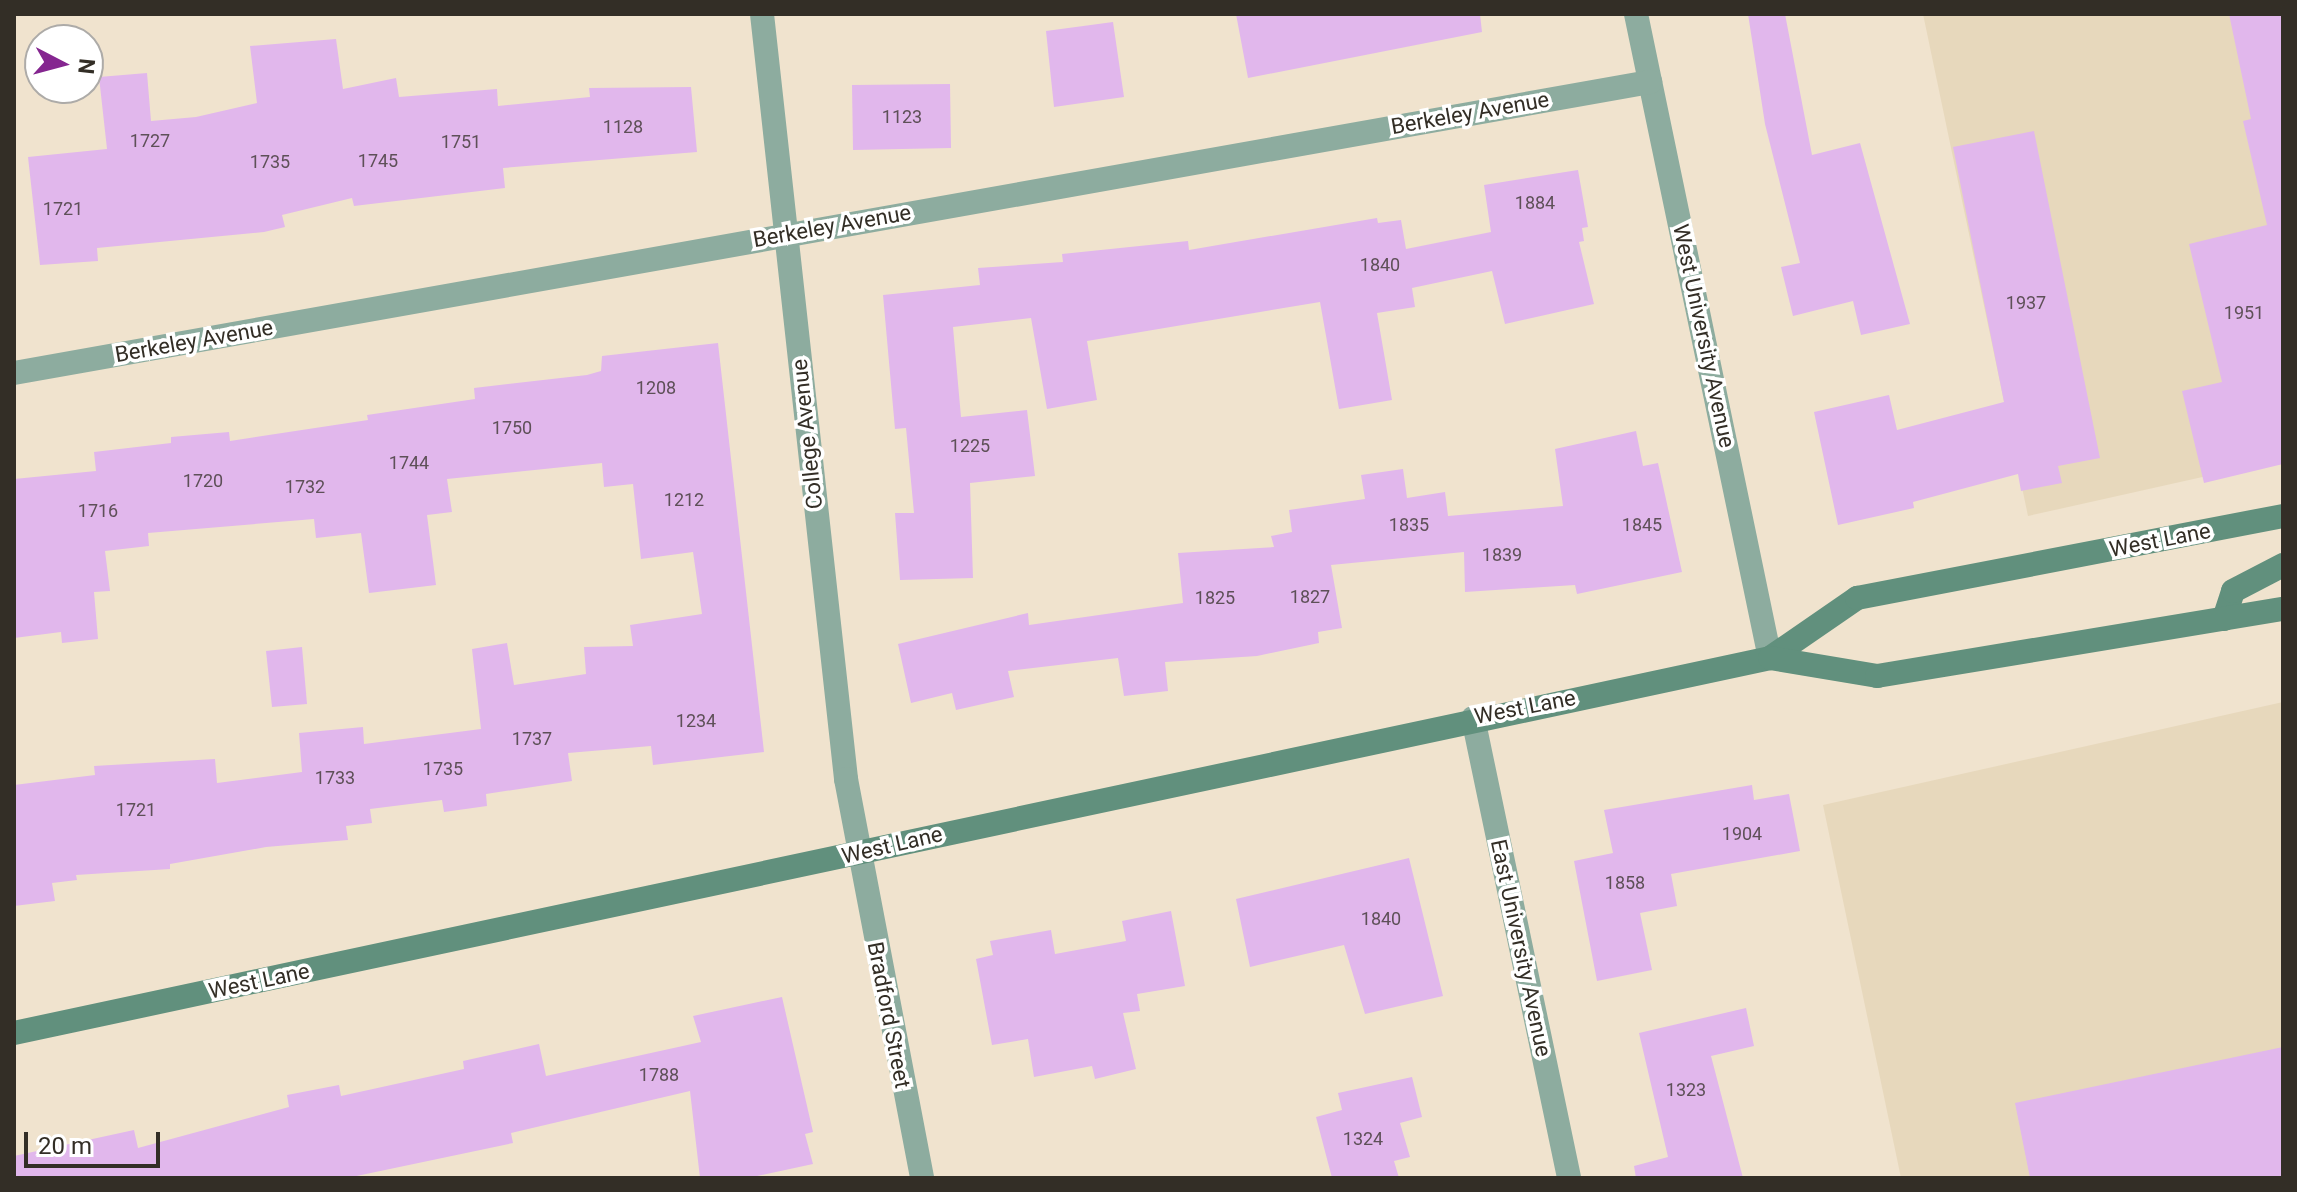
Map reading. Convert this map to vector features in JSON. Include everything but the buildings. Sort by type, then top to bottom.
[{"type":"main road","name":"West Lane","points":[[1770,658],[1857,598],[2283,516]]},
{"type":"main road","points":[[2224,619],[2224,603],[2233,591],[2283,565]]},
{"type":"main road","name":"West Lane","points":[[14,1033],[1473,718],[1770,658],[1877,676],[2283,609]]},
{"type":"street","name":"College Avenue","points":[[762,14],[846,779],[859,852]]},
{"type":"street","name":"West University Avenue","points":[[1636,14],[1770,658]]},
{"type":"street","name":"Berkeley Avenue","points":[[14,373],[1650,82]]},
{"type":"street","name":"East University Avenue","points":[[1473,718],[1569,1178]]},
{"type":"street","name":"Bradford Street","points":[[859,852],[922,1178]]},
{"type":"shaded area","points":[[1923,14],[2283,14],[2283,459],[2028,516]]},
{"type":"shaded area","points":[[2283,702],[2283,1178],[1901,1178],[1823,805]]}]
